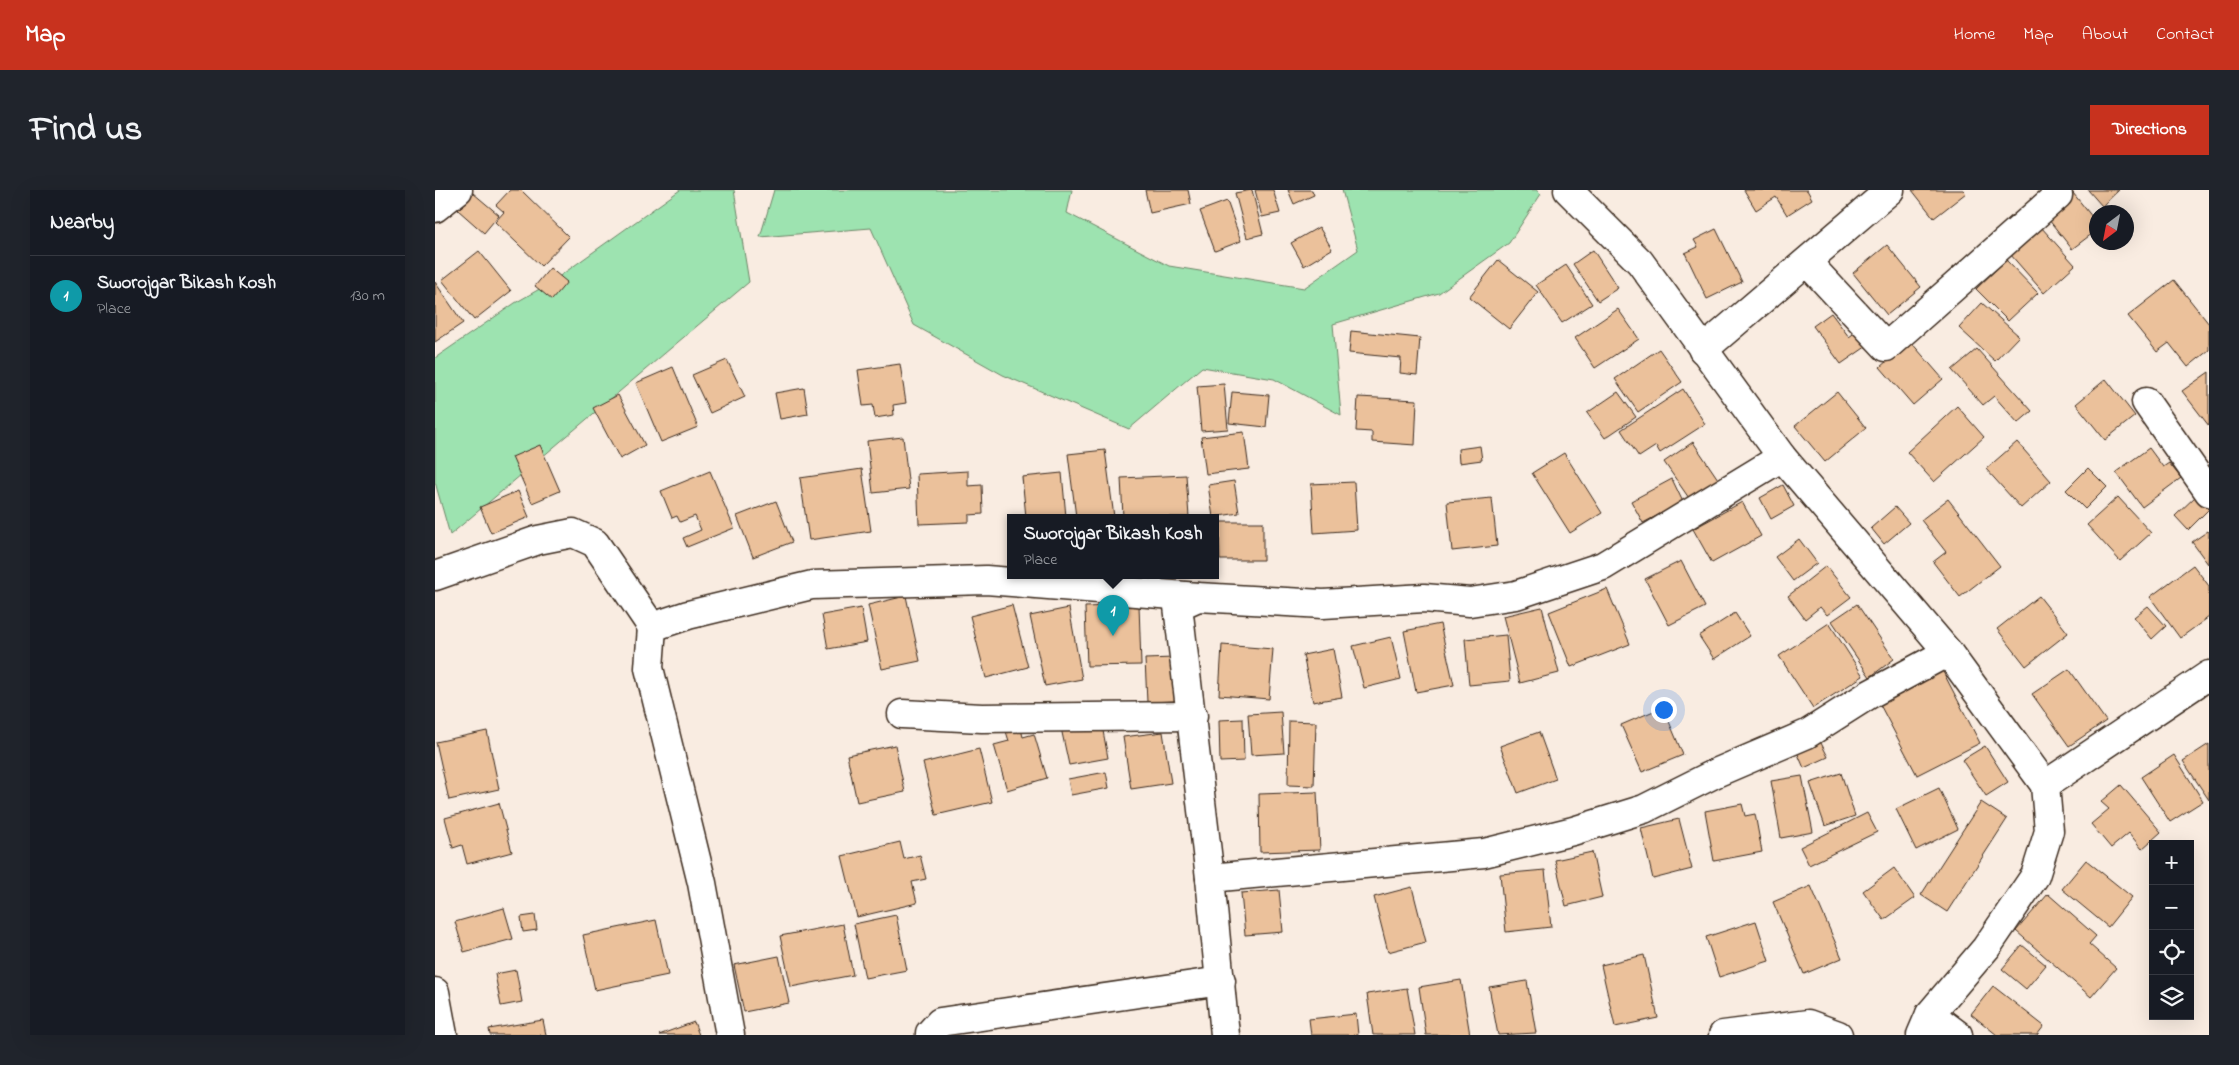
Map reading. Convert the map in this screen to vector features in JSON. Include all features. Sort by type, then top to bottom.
[{"type":"street","points":[[435,208],[458,190]]},
{"type":"street","points":[[1568,190],[1640,262],[1782,457],[1948,652],[2045,785],[2049,831],[2035,876],[1986,948],[1925,1025],[1958,1035]]},
{"type":"street","points":[[1703,350],[1890,190]]},
{"type":"street","points":[[1807,262],[1886,347],[2058,195]]},
{"type":"street","points":[[2146,402],[2209,492]]},
{"type":"street","points":[[652,627],[687,615],[812,585],[987,580],[1198,597],[1323,604],[1424,598],[1470,602],[1516,595],[1603,566],[1782,457]]},
{"type":"street","points":[[435,576],[538,540],[573,533],[595,543],[652,627],[649,668],[702,883],[730,1035]]},
{"type":"street","points":[[1198,597],[1178,606],[1193,716],[1225,1035]]},
{"type":"street","points":[[1210,878],[1484,853],[1573,831],[1644,809],[1719,772],[1807,734],[1870,694],[1948,652]]},
{"type":"street","points":[[2045,785],[2209,675]]},
{"type":"street","points":[[902,714],[982,718],[1193,716]]},
{"type":"street","points":[[930,1035],[929,1033],[940,1022],[1221,981]]},
{"type":"street","points":[[435,992],[443,1035]]},
{"type":"street","points":[[1723,1035],[1808,1024],[1838,1035]]},
{"type":"green space","points":[[680,190],[734,190],[749,282],[450,535],[435,482],[435,358],[515,303],[550,283]]},
{"type":"green space","points":[[774,190],[1072,190],[1067,213],[1169,266],[1304,288],[1358,250],[1342,190],[1536,190],[1541,194],[1509,243],[1439,293],[1333,324],[1341,415],[1274,379],[1202,367],[1129,429],[1003,375],[914,325],[871,228],[760,237]]},
{"type":"building","points":[[510,190],[521,190],[569,237],[541,266],[495,222],[504,212],[496,205]]},
{"type":"building","points":[[1145,190],[1188,190],[1191,204],[1150,213]]},
{"type":"building","points":[[1252,190],[1263,234],[1247,238],[1235,193]]},
{"type":"building","points":[[1255,190],[1273,190],[1280,213],[1262,217]]},
{"type":"building","points":[[1288,190],[1312,190],[1314,195],[1294,204]]},
{"type":"building","points":[[1744,190],[1807,190],[1812,199],[1787,215],[1776,197],[1756,210]]},
{"type":"building","points":[[1912,190],[1963,190],[1966,193],[1934,218]]},
{"type":"building","points":[[2088,190],[2119,190],[2103,205]]},
{"type":"building","points":[[473,193],[499,215],[484,233],[458,210]]},
{"type":"building","points":[[2073,193],[2089,213],[2089,236],[2072,249],[2045,215]]},
{"type":"building","points":[[1227,201],[1241,241],[1215,251],[1200,211]]},
{"type":"building","points":[[1319,227],[1332,249],[1304,266],[1291,243]]},
{"type":"building","points":[[2041,227],[2075,265],[2044,293],[2010,254]]},
{"type":"building","points":[[1716,229],[1742,282],[1707,299],[1685,253],[1698,247],[1694,240]]},
{"type":"building","points":[[1887,245],[1921,287],[1887,315],[1853,273]]},
{"type":"building","points":[[1593,250],[1618,288],[1598,301],[1573,264]]},
{"type":"building","points":[[479,251],[511,291],[474,320],[442,280]]},
{"type":"building","points":[[1498,260],[1538,292],[1509,329],[1469,297]]},
{"type":"building","points":[[2006,260],[2038,293],[2008,321],[1976,289]]},
{"type":"building","points":[[1566,265],[1592,304],[1562,323],[1536,285]]},
{"type":"building","points":[[550,268],[567,282],[552,300],[535,286]]},
{"type":"building","points":[[2174,280],[2209,324],[2209,350],[2188,367],[2169,343],[2157,352],[2128,316]]},
{"type":"building","points":[[435,282],[463,323],[435,342]]},
{"type":"building","points":[[1982,303],[2019,336],[1995,361],[1959,328]]},
{"type":"building","points":[[1618,309],[1639,339],[1595,368],[1575,338]]},
{"type":"building","points":[[1831,313],[1849,337],[1860,329],[1870,344],[1841,364],[1813,326]]},
{"type":"building","points":[[1351,331],[1420,338],[1417,375],[1400,373],[1401,358],[1349,353]]},
{"type":"building","points":[[1910,341],[1943,379],[1913,405],[1880,367]]},
{"type":"building","points":[[1659,349],[1682,382],[1638,412],[1615,379]]},
{"type":"building","points":[[1977,349],[2032,411],[2018,423],[1994,396],[1983,405],[1952,370]]},
{"type":"building","points":[[727,360],[745,397],[710,413],[692,375]]},
{"type":"building","points":[[900,364],[906,403],[893,405],[894,415],[875,418],[873,405],[863,406],[858,370]]},
{"type":"building","points":[[673,367],[698,427],[661,442],[636,383]]},
{"type":"building","points":[[2209,372],[2209,426],[2182,391]]},
{"type":"building","points":[[2106,379],[2135,416],[2105,440],[2076,404]]},
{"type":"building","points":[[1224,384],[1228,429],[1201,431],[1197,386]]},
{"type":"building","points":[[804,388],[808,414],[780,419],[775,393]]},
{"type":"building","points":[[1683,389],[1705,424],[1660,453],[1656,446],[1639,457],[1621,430]]},
{"type":"building","points":[[1232,392],[1269,395],[1266,427],[1229,423]]},
{"type":"building","points":[[1618,392],[1636,417],[1605,438],[1587,413]]},
{"type":"building","points":[[1837,392],[1866,428],[1825,462],[1795,426]]},
{"type":"building","points":[[618,395],[645,445],[620,459],[593,408]]},
{"type":"building","points":[[1358,397],[1417,400],[1415,445],[1372,442],[1372,432],[1356,431]]},
{"type":"building","points":[[1957,406],[1984,437],[1934,482],[1907,452]]},
{"type":"building","points":[[1244,432],[1249,469],[1206,474],[1201,437]]},
{"type":"building","points":[[903,437],[909,489],[873,493],[867,441]]},
{"type":"building","points":[[1693,442],[1720,482],[1691,501],[1664,462]]},
{"type":"building","points":[[2017,442],[2051,481],[2021,508],[1986,469]]},
{"type":"building","points":[[540,445],[560,491],[532,503],[512,457]]},
{"type":"building","points":[[1480,446],[1482,460],[1459,463],[1458,449]]},
{"type":"building","points":[[2149,448],[2163,467],[2169,463],[2181,478],[2142,507],[2116,472]]},
{"type":"building","points":[[1105,450],[1114,514],[1076,514],[1068,454]]},
{"type":"building","points":[[1564,453],[1602,513],[1570,533],[1532,473]]},
{"type":"building","points":[[2088,468],[2107,487],[2085,509],[2066,490]]},
{"type":"building","points":[[862,469],[871,531],[809,540],[800,478]]},
{"type":"building","points":[[710,471],[734,528],[687,547],[683,538],[701,530],[695,516],[680,522],[677,516],[672,518],[661,491]]},
{"type":"building","points":[[968,471],[968,486],[982,485],[983,514],[969,515],[969,522],[919,524],[917,474]]},
{"type":"building","points":[[1062,473],[1066,514],[1026,514],[1022,477]]},
{"type":"building","points":[[1186,475],[1189,514],[1123,514],[1121,478]]},
{"type":"building","points":[[1672,479],[1683,502],[1643,523],[1631,501]]},
{"type":"building","points":[[1234,481],[1239,513],[1219,516],[1219,514],[1213,514],[1208,485]]},
{"type":"building","points":[[1354,482],[1357,530],[1314,533],[1311,484]]},
{"type":"building","points":[[1783,485],[1794,506],[1771,519],[1760,498]]},
{"type":"building","points":[[518,491],[529,517],[491,533],[480,507]]},
{"type":"building","points":[[2197,495],[2209,509],[2188,530],[2175,516]]},
{"type":"building","points":[[2118,497],[2151,533],[2120,561],[2087,525]]},
{"type":"building","points":[[1492,498],[1497,546],[1452,551],[1447,502]]},
{"type":"building","points":[[1948,499],[2000,566],[1960,597],[1933,562],[1946,552],[1921,520]]},
{"type":"building","points":[[776,501],[792,542],[753,557],[737,516]]},
{"type":"building","points":[[1742,502],[1761,536],[1712,563],[1693,529]]},
{"type":"building","points":[[1895,507],[1909,523],[1884,544],[1871,528]]},
{"type":"building","points":[[1219,522],[1263,522],[1263,560],[1220,560]]},
{"type":"building","points":[[2209,532],[2208,564],[2192,542]]},
{"type":"building","points":[[1799,539],[1817,563],[1793,581],[1775,557]]},
{"type":"building","points":[[1681,561],[1705,607],[1669,625],[1645,579]]},
{"type":"building","points":[[2193,565],[2209,586],[2209,617],[2180,638],[2150,597]]},
{"type":"building","points":[[1826,566],[1851,597],[1827,615],[1820,607],[1805,619],[1788,596]]},
{"type":"building","points":[[1607,589],[1630,644],[1571,667],[1549,612]]},
{"type":"building","points":[[906,596],[920,661],[882,669],[868,605]]},
{"type":"building","points":[[2039,596],[2068,633],[2026,666],[1997,629]]},
{"type":"building","points":[[1857,604],[1894,659],[1870,677],[1832,621]]},
{"type":"building","points":[[1012,605],[1028,667],[986,678],[970,616]]},
{"type":"building","points":[[1139,605],[1141,665],[1087,666],[1085,607]]},
{"type":"building","points":[[2148,606],[2166,626],[2152,639],[2134,617]]},
{"type":"building","points":[[1542,607],[1559,673],[1520,683],[1503,616]]},
{"type":"building","points":[[861,608],[867,642],[828,649],[822,615]]},
{"type":"building","points":[[1069,608],[1082,679],[1045,686],[1030,616]]},
{"type":"building","points":[[1735,613],[1750,636],[1714,659],[1699,636]]},
{"type":"building","points":[[1829,623],[1863,676],[1813,708],[1779,656]]},
{"type":"building","points":[[1440,624],[1454,685],[1416,692],[1404,631]]},
{"type":"building","points":[[1506,635],[1510,681],[1469,685],[1465,639]]},
{"type":"building","points":[[1391,637],[1401,679],[1364,688],[1353,646]]},
{"type":"building","points":[[1222,645],[1273,649],[1269,699],[1219,695]]},
{"type":"building","points":[[1333,649],[1342,697],[1313,702],[1303,655]]},
{"type":"building","points":[[1174,658],[1175,701],[1147,702],[1145,659]]},
{"type":"building","points":[[1940,666],[1980,743],[1917,775],[1877,699]]},
{"type":"building","points":[[2069,669],[2106,721],[2069,746],[2032,694]]},
{"type":"building","points":[[1663,707],[1683,755],[1642,772],[1621,725]]},
{"type":"building","points":[[1281,712],[1284,753],[1251,755],[1248,714]]},
{"type":"building","points":[[1243,719],[1244,761],[1220,762],[1219,720]]},
{"type":"building","points":[[1101,720],[1108,758],[1069,765],[1061,728]]},
{"type":"building","points":[[1019,721],[1023,737],[1034,734],[1047,778],[1007,790],[994,745],[1009,741],[1004,725]]},
{"type":"building","points":[[1289,721],[1316,722],[1314,786],[1288,785]]},
{"type":"building","points":[[487,731],[499,789],[449,800],[436,742]]},
{"type":"building","points":[[1163,732],[1171,783],[1131,789],[1123,737]]},
{"type":"building","points":[[1539,732],[1556,779],[1518,793],[1500,746]]},
{"type":"building","points":[[1820,741],[1828,757],[1804,768],[1797,752]]},
{"type":"building","points":[[2209,744],[2209,800],[2183,761]]},
{"type":"building","points":[[895,745],[905,792],[857,802],[847,755]]},
{"type":"building","points":[[1985,746],[2008,782],[1986,796],[1962,760]]},
{"type":"building","points":[[979,749],[992,802],[936,815],[923,763]]},
{"type":"building","points":[[2174,755],[2203,801],[2170,822],[2141,777]]},
{"type":"building","points":[[1106,772],[1109,788],[1071,795],[1068,779]]},
{"type":"building","points":[[1841,773],[1855,816],[1825,826],[1810,783]]},
{"type":"building","points":[[1802,776],[1813,832],[1781,838],[1771,781]]},
{"type":"building","points":[[2121,785],[2161,832],[2152,840],[2149,840],[2149,843],[2142,849],[2129,833],[2111,848],[2091,824],[2109,809],[2101,802]]},
{"type":"building","points":[[1939,788],[1958,829],[1916,850],[1896,809]]},
{"type":"building","points":[[1317,792],[1320,850],[1260,852],[1259,794]]},
{"type":"building","points":[[1981,802],[2007,819],[1947,912],[1921,895]]},
{"type":"building","points":[[499,803],[512,852],[467,864],[462,845],[453,848],[445,818]]},
{"type":"building","points":[[1742,804],[1745,816],[1755,814],[1762,852],[1714,861],[1705,811]]},
{"type":"building","points":[[1867,813],[1877,832],[1809,865],[1800,847]]},
{"type":"building","points":[[1679,819],[1692,869],[1653,879],[1641,828]]},
{"type":"building","points":[[900,842],[904,859],[920,855],[926,879],[912,882],[917,903],[857,917],[842,856]]},
{"type":"building","points":[[1592,852],[1602,897],[1566,906],[1555,860]]},
{"type":"building","points":[[2086,860],[2132,897],[2108,927],[2062,889]]},
{"type":"building","points":[[1894,868],[1915,898],[1884,920],[1863,891]]},
{"type":"building","points":[[1545,870],[1551,927],[1506,932],[1500,874]]},
{"type":"building","points":[[1811,886],[1842,958],[1804,974],[1773,902]]},
{"type":"building","points":[[1412,887],[1426,942],[1388,952],[1374,897]]},
{"type":"building","points":[[1279,890],[1283,932],[1245,935],[1241,893]]},
{"type":"building","points":[[2048,894],[2096,936],[2089,944],[2116,968],[2091,997],[2016,931]]},
{"type":"building","points":[[504,908],[513,939],[464,952],[455,922]]},
{"type":"building","points":[[535,915],[537,930],[523,932],[521,917]]},
{"type":"building","points":[[896,915],[907,970],[865,978],[854,924]]},
{"type":"building","points":[[656,920],[668,975],[595,990],[583,935]]},
{"type":"building","points":[[1756,921],[1769,961],[1719,977],[1706,937]]},
{"type":"building","points":[[843,924],[853,975],[791,987],[780,936]]},
{"type":"building","points":[[2022,945],[2046,965],[2026,989],[2002,969]]},
{"type":"building","points":[[1644,955],[1658,1018],[1615,1027],[1601,965]]},
{"type":"building","points":[[779,956],[789,1003],[744,1012],[734,965]]},
{"type":"building","points":[[516,970],[522,1002],[501,1006],[495,974]]},
{"type":"building","points":[[1461,980],[1470,1035],[1426,1035],[1419,987]]},
{"type":"building","points":[[1527,981],[1536,1033],[1498,1035],[1489,987]]},
{"type":"building","points":[[1993,986],[2044,1026],[2037,1035],[1997,1035],[1971,1014]]},
{"type":"building","points":[[1407,988],[1415,1035],[1373,1035],[1367,994]]},
{"type":"building","points":[[1356,1014],[1358,1035],[1311,1035],[1309,1019]]},
{"type":"building","points":[[543,1020],[546,1035],[490,1035],[489,1029]]},
{"type":"building","points":[[694,1022],[699,1035],[659,1035]]},
{"type":"place","name":"Sworojgar Bikash Kosh","points":[[1113,636]]}]
